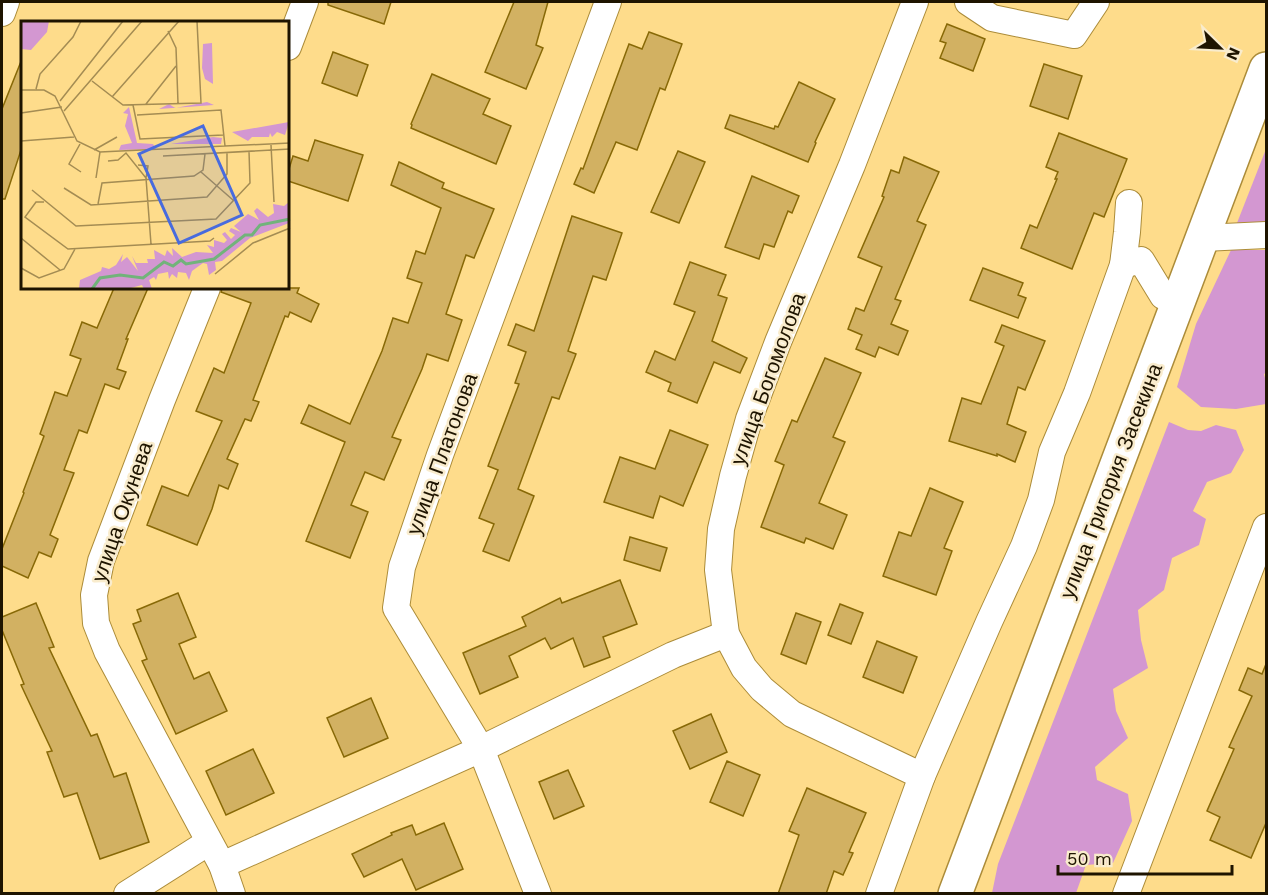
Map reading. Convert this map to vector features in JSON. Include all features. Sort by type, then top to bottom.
[{"type":"main road","name":"улица Григория Засекина","points":[[955,894],[1266,69]]},
{"type":"street","points":[[2,13],[6,2]]},
{"type":"street","points":[[290,42],[305,2]]},
{"type":"street","name":"улица Платонова","points":[[538,894],[481,749],[396,608],[402,567],[440,455],[608,2]]},
{"type":"street","name":"улица Богомолова","points":[[915,2],[749,419],[732,476],[721,529],[718,570],[726,634],[744,668],[762,689],[792,714],[922,776]]},
{"type":"street","points":[[968,2],[992,18],[1074,35],[1096,2]]},
{"type":"street","points":[[879,894],[922,776],[1024,546],[1041,500],[1052,452],[1077,393],[1123,266],[1128,203]]},
{"type":"street","points":[[1203,238],[1266,235]]},
{"type":"street","points":[[1123,266],[1141,260],[1163,296],[1180,301]]},
{"type":"street","name":"улица Окунева","points":[[206,290],[101,561],[94,595],[96,623],[107,651],[222,865],[232,894]]},
{"type":"street","points":[[1126,894],[1266,528]]},
{"type":"street","points":[[222,865],[481,749],[673,656],[726,634]]},
{"type":"street","points":[[127,894],[209,842]]},
{"type":"shaded area","points":[[1266,149],[1266,222],[1237,223]]},
{"type":"shaded area","points":[[1231,250],[1266,250],[1266,373],[1264,374],[1266,404],[1236,409],[1201,407],[1177,387],[1196,324]]},
{"type":"shaded area","points":[[1169,422],[1188,430],[1201,431],[1216,425],[1236,430],[1244,450],[1231,473],[1207,482],[1193,511],[1206,519],[1199,545],[1172,558],[1164,590],[1138,610],[1141,640],[1148,668],[1113,689],[1116,711],[1128,738],[1095,767],[1097,780],[1128,794],[1132,821],[1113,863],[1086,865],[1076,893],[992,893],[998,864]]},
{"type":"building","points":[[328,2],[391,2],[384,24],[328,5]]},
{"type":"building","points":[[514,2],[548,2],[536,45],[543,48],[526,89],[485,72]]},
{"type":"building","points":[[947,24],[985,39],[973,71],[940,58],[946,43],[940,41]]},
{"type":"building","points":[[649,32],[682,44],[665,90],[660,88],[637,150],[616,142],[594,193],[574,184],[581,168],[583,169],[629,44],[642,49]]},
{"type":"building","points":[[333,52],[368,65],[357,96],[322,83]]},
{"type":"building","points":[[21,62],[21,150],[5,199],[2,199],[2,109]]},
{"type":"building","points":[[1044,64],[1082,76],[1068,119],[1030,106]]},
{"type":"building","points":[[432,74],[490,99],[483,114],[511,126],[496,164],[411,128]]},
{"type":"building","points":[[799,82],[835,99],[808,162],[725,128],[730,115],[774,129],[775,126],[778,127]]},
{"type":"building","points":[[1059,133],[1127,159],[1104,217],[1094,213],[1072,269],[1021,248],[1030,225],[1037,228],[1057,179],[1055,179],[1058,172],[1046,167]]},
{"type":"building","points":[[315,140],[363,155],[348,201],[290,182],[290,166],[293,156],[308,161]]},
{"type":"building","points":[[678,151],[705,162],[679,223],[651,212]]},
{"type":"building","points":[[904,157],[939,172],[917,221],[926,225],[895,299],[901,301],[891,324],[908,331],[898,355],[879,347],[875,357],[856,349],[862,335],[848,329],[856,308],[864,311],[882,267],[858,257],[884,197],[882,196],[891,170],[899,173]]},
{"type":"building","points":[[399,162],[444,183],[442,188],[494,209],[474,258],[466,255],[446,314],[462,320],[448,361],[427,354],[392,437],[401,440],[384,480],[365,472],[351,505],[368,512],[350,558],[306,541],[345,442],[301,423],[309,405],[350,424],[382,351],[393,318],[408,323],[422,283],[407,278],[416,251],[425,254],[441,208],[391,185]]},
{"type":"building","points":[[752,176],[799,196],[792,213],[788,211],[774,247],[764,244],[759,259],[725,247]]},
{"type":"building","points":[[572,216],[622,233],[606,280],[593,276],[568,351],[576,354],[559,399],[552,397],[518,489],[534,496],[509,561],[483,551],[494,524],[479,518],[498,470],[488,466],[519,384],[515,383],[526,352],[508,345],[516,324],[534,331]]},
{"type":"building","points":[[690,262],[726,275],[718,295],[727,298],[712,341],[747,358],[740,373],[714,362],[697,403],[668,391],[671,383],[646,372],[655,351],[675,360],[695,312],[674,304]]},
{"type":"building","points":[[983,268],[1023,283],[1018,295],[1026,298],[1018,318],[970,300]]},
{"type":"building","points":[[299,288],[297,293],[319,304],[311,322],[290,312],[288,317],[285,316],[253,400],[259,402],[251,421],[245,419],[227,459],[238,464],[228,489],[219,485],[197,545],[147,525],[162,486],[188,496],[222,421],[196,411],[214,368],[224,373],[251,303],[221,292],[222,290]]},
{"type":"building","points":[[113,290],[147,290],[126,339],[128,339],[117,369],[126,372],[119,389],[105,384],[87,433],[79,430],[64,470],[74,473],[50,535],[58,539],[51,557],[39,552],[28,578],[2,566],[2,549],[44,436],[40,434],[55,392],[67,396],[81,359],[70,355],[82,322],[97,328]]},
{"type":"building","points":[[1002,325],[1045,341],[1025,390],[1018,387],[1007,424],[1026,432],[1015,462],[997,454],[997,456],[949,441],[962,398],[981,404],[1004,346],[995,342]]},
{"type":"building","points":[[825,358],[861,373],[833,437],[845,442],[819,503],[847,515],[833,549],[806,538],[804,543],[761,527],[784,465],[775,461],[792,420],[797,422]]},
{"type":"building","points":[[670,430],[708,445],[683,506],[660,496],[653,518],[604,502],[620,457],[655,469]]},
{"type":"building","points":[[930,488],[963,502],[944,548],[952,551],[936,595],[883,576],[899,532],[911,536]]},
{"type":"building","points":[[630,537],[667,548],[660,571],[624,560]]},
{"type":"building","points":[[620,580],[637,624],[603,637],[610,657],[584,667],[573,638],[551,649],[545,638],[509,656],[518,677],[480,694],[463,653],[526,626],[522,617],[560,598],[562,603]]},
{"type":"building","points":[[178,593],[196,637],[179,644],[194,679],[209,672],[227,711],[176,734],[142,661],[147,659],[133,624],[141,621],[137,610]]},
{"type":"building","points":[[36,603],[54,647],[49,648],[91,736],[97,734],[114,777],[126,773],[149,842],[100,859],[77,793],[64,797],[47,752],[52,751],[21,685],[24,684],[2,630],[2,617]]},
{"type":"building","points":[[840,604],[863,613],[851,644],[828,635]]},
{"type":"building","points":[[796,613],[821,622],[806,664],[781,654]]},
{"type":"building","points":[[877,641],[917,657],[903,693],[863,677]]},
{"type":"building","points":[[1266,664],[1266,823],[1251,858],[1210,840],[1220,817],[1207,811],[1234,749],[1229,747],[1252,696],[1239,690],[1248,668],[1262,674]]},
{"type":"building","points":[[371,698],[388,738],[344,757],[327,718]]},
{"type":"building","points":[[711,714],[727,752],[690,769],[673,731]]},
{"type":"building","points":[[253,749],[274,793],[226,815],[206,771]]},
{"type":"building","points":[[727,761],[760,775],[743,816],[710,802]]},
{"type":"building","points":[[568,770],[584,806],[554,819],[539,782]]},
{"type":"building","points":[[807,788],[866,813],[849,852],[853,853],[843,875],[834,871],[826,894],[778,894],[799,835],[789,831]]},
{"type":"building","points":[[444,823],[463,869],[416,890],[402,859],[364,877],[352,854],[392,835],[391,833],[412,825],[416,835]]}]
